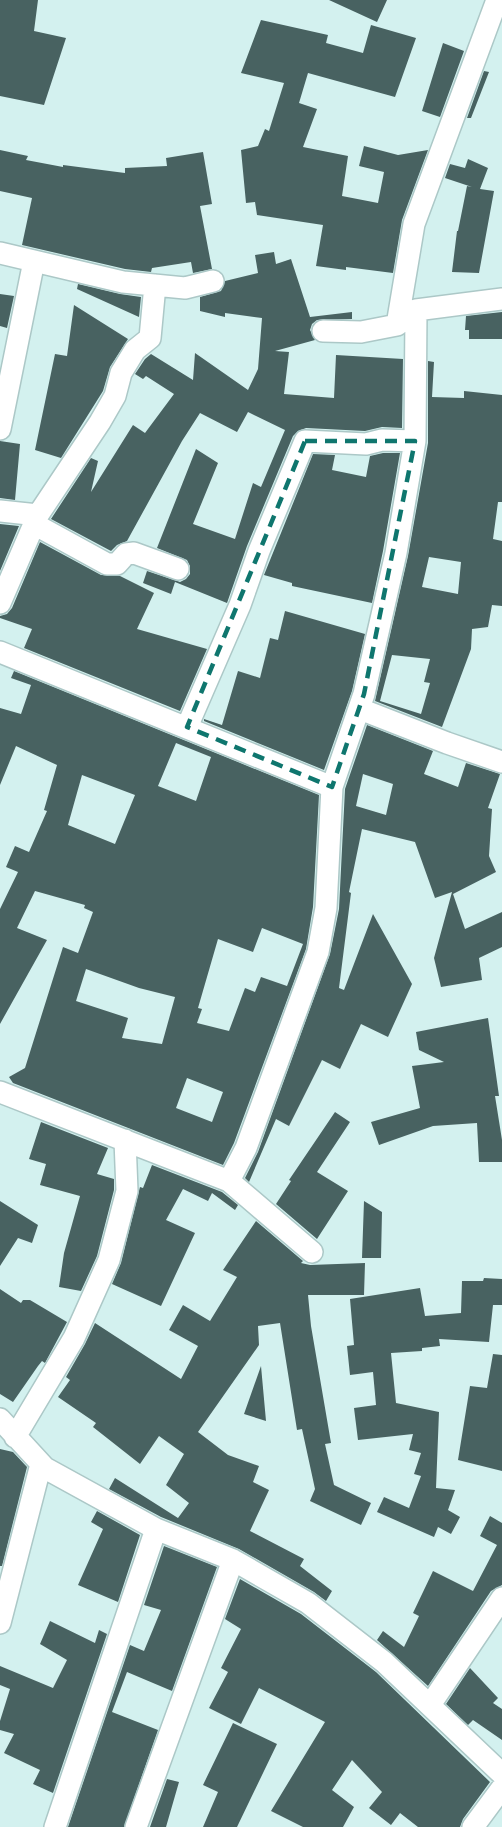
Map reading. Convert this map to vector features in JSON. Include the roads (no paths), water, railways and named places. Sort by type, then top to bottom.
[{"type":"street","points":[[397,325],[414,224],[497,0]]},
{"type":"street","points":[[0,253],[123,282],[185,288],[213,281]]},
{"type":"street","points":[[0,429],[34,261]]},
{"type":"street","points":[[0,603],[36,520],[100,422],[115,396],[121,373],[135,350],[150,338],[155,285]]},
{"type":"street","points":[[323,331],[361,332],[397,325],[416,309],[502,299]]},
{"type":"street","points":[[229,1180],[246,1148],[318,952],[326,908],[332,787],[360,709],[396,553],[415,441],[416,309]]},
{"type":"street","points":[[187,727],[240,605],[305,441],[366,444],[382,440],[415,441]]},
{"type":"street","points":[[0,511],[36,520],[107,564],[117,564],[126,554],[134,553],[178,569]]},
{"type":"street","points":[[0,652],[332,787]]},
{"type":"street","points":[[360,709],[502,762]]},
{"type":"street","points":[[0,1092],[229,1180],[312,1252]]},
{"type":"street","points":[[15,1437],[74,1338],[109,1260],[127,1191],[125,1140]]},
{"type":"street","points":[[0,1419],[45,1468],[156,1529],[233,1560],[308,1603],[384,1662],[502,1774]]},
{"type":"street","points":[[0,1623],[41,1464]]},
{"type":"street","points":[[55,1827],[156,1529]]},
{"type":"street","points":[[136,1827],[233,1560]]},
{"type":"street","points":[[430,1705],[502,1598]]},
{"type":"street","points":[[473,1827],[502,1788]]}]
